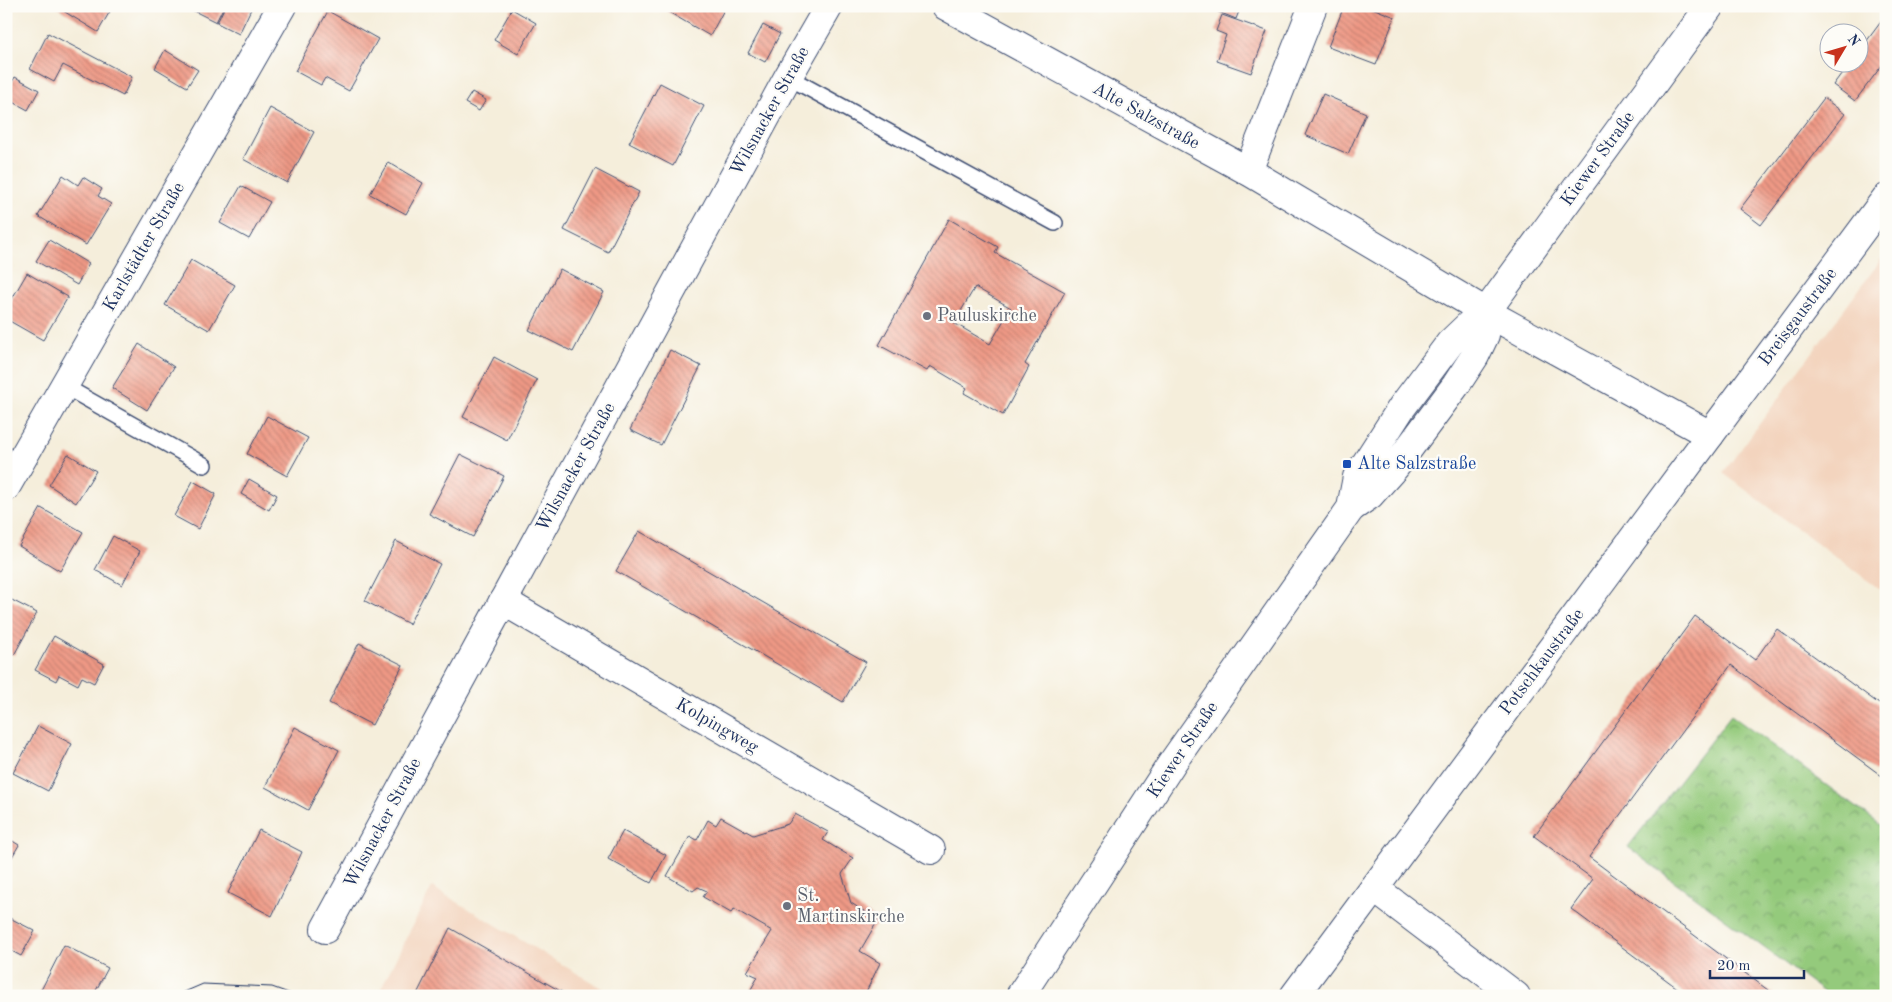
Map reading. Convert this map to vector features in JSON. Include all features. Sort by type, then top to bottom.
[{"type":"street","name":"Karlstädter Straße","points":[[6,488],[282,6]]},
{"type":"street","name":"Wilsnacker Straße","points":[[325,929],[788,77],[829,6]]},
{"type":"street","name":"Alte Salzstraße","points":[[946,6],[1248,171],[1486,312],[1710,435]]},
{"type":"street","points":[[1248,171],[1313,6]]},
{"type":"street","name":"Kiewer Straße","points":[[1020,996],[1172,764],[1351,508],[1370,495],[1395,467],[1456,385],[1485,334],[1486,312],[1710,6]]},
{"type":"street","name":"Breisgaustraße","points":[[1710,435],[1886,198]]},
{"type":"street","name":"Potschkaustraße","points":[[1294,996],[1710,435]]},
{"type":"street","name":"Kolpingweg","points":[[503,601],[930,850]]},
{"type":"street","points":[[1374,888],[1516,996]]},
{"type":"lane","points":[[788,77],[1055,224]]},
{"type":"lane","points":[[64,386],[204,465]]},
{"type":"shaded area","points":[[1886,253],[1886,594],[1723,473]]},
{"type":"shaded area","points":[[432,887],[615,996],[377,996]]},
{"type":"green space","points":[[1731,715],[1886,829],[1886,996],[1829,996],[1628,847]]},
{"type":"building","points":[[55,6],[113,6],[98,32]]},
{"type":"building","points":[[189,6],[224,6],[216,22],[188,8]]},
{"type":"building","points":[[225,6],[245,6],[251,9],[239,34],[217,23]]},
{"type":"building","points":[[658,6],[726,6],[710,36]]},
{"type":"building","points":[[1204,6],[1241,6],[1236,19]]},
{"type":"building","points":[[1344,6],[1367,6],[1395,17],[1376,65],[1328,47]]},
{"type":"building","points":[[512,9],[536,23],[518,54],[494,40]]},
{"type":"building","points":[[328,11],[378,39],[349,91],[325,78],[321,85],[295,71]]},
{"type":"building","points":[[1222,15],[1267,31],[1251,73],[1217,61],[1226,35],[1216,31]]},
{"type":"building","points":[[1886,15],[1886,60],[1855,101],[1833,85],[1843,72],[1870,72],[1870,37]]},
{"type":"building","points":[[763,25],[780,34],[765,62],[748,53]]},
{"type":"building","points":[[48,33],[132,77],[123,96],[63,65],[54,82],[30,69]]},
{"type":"building","points":[[165,50],[198,70],[187,87],[155,68]]},
{"type":"building","points":[[15,77],[39,90],[28,110],[6,98],[6,92]]},
{"type":"building","points":[[660,83],[704,106],[673,166],[629,143]]},
{"type":"building","points":[[472,92],[486,100],[479,111],[465,103]]},
{"type":"building","points":[[1323,94],[1366,113],[1348,154],[1305,135]]},
{"type":"building","points":[[1824,98],[1845,114],[1761,225],[1740,209]]},
{"type":"building","points":[[270,108],[314,132],[287,183],[243,159]]},
{"type":"building","points":[[388,162],[423,183],[406,214],[370,194]]},
{"type":"building","points":[[595,169],[639,192],[608,252],[564,230]]},
{"type":"building","points":[[63,175],[78,185],[83,177],[102,189],[98,196],[111,204],[86,245],[38,216]]},
{"type":"building","points":[[241,186],[270,202],[249,239],[220,223]]},
{"type":"building","name":"Pauluskirche","points":[[949,219],[998,247],[995,253],[1065,292],[1025,364],[1029,367],[1003,415],[964,393],[967,388],[930,366],[927,371],[879,345]],"holes":[[[975,287],[1011,308],[990,344],[954,323]]]},
{"type":"building","points":[[49,240],[89,264],[77,285],[36,261]]},
{"type":"building","points":[[191,260],[235,285],[209,330],[165,305]]},
{"type":"building","points":[[560,269],[604,292],[573,352],[529,330]]},
{"type":"building","points":[[27,273],[68,297],[43,340],[6,319],[6,309]]},
{"type":"building","points":[[139,344],[174,367],[147,410],[112,388]]},
{"type":"building","points":[[670,350],[701,366],[661,445],[630,430]]},
{"type":"building","points":[[494,357],[537,380],[507,440],[463,417]]},
{"type":"building","points":[[267,416],[308,438],[287,476],[247,454]]},
{"type":"building","points":[[68,454],[96,471],[76,503],[49,485]]},
{"type":"building","points":[[460,454],[504,476],[473,537],[429,514]]},
{"type":"building","points":[[249,479],[277,495],[269,510],[241,494]]},
{"type":"building","points":[[193,481],[216,494],[198,529],[174,516]]},
{"type":"building","points":[[41,508],[83,532],[60,571],[19,546]]},
{"type":"building","points":[[639,531],[866,662],[843,702],[616,571]]},
{"type":"building","points":[[113,536],[140,551],[122,585],[95,570]]},
{"type":"building","points":[[396,541],[440,564],[409,624],[365,601]]},
{"type":"building","points":[[6,597],[37,613],[14,655],[6,651]]},
{"type":"building","points":[[1695,616],[1755,660],[1777,629],[1886,709],[1886,779],[1731,665],[1589,857],[1776,996],[1688,996],[1571,909],[1593,879],[1534,836]]},
{"type":"building","points":[[54,636],[104,664],[94,683],[82,677],[78,685],[59,675],[56,681],[35,670]]},
{"type":"building","points":[[359,643],[403,665],[372,725],[329,703]]},
{"type":"building","points":[[38,726],[72,744],[48,791],[13,773]]},
{"type":"building","points":[[295,727],[339,750],[308,810],[265,787]]},
{"type":"building","name":"St. Martinskirche","points":[[795,814],[828,832],[823,840],[853,858],[842,874],[851,903],[878,920],[860,951],[880,963],[864,996],[747,996],[758,977],[747,972],[772,931],[734,909],[731,913],[703,897],[707,891],[698,887],[693,891],[667,876],[690,836],[697,840],[708,820],[716,825],[721,817],[753,835],[788,824]]},
{"type":"building","points":[[259,830],[302,852],[272,916],[228,893]]},
{"type":"building","points":[[623,831],[666,855],[651,883],[608,859]]},
{"type":"building","points":[[6,837],[19,845],[6,867]]},
{"type":"building","points":[[6,916],[35,931],[21,956],[6,948]]},
{"type":"building","points":[[450,928],[569,996],[416,996]]},
{"type":"building","points":[[64,945],[108,968],[93,996],[38,996]]},
{"type":"tram line","points":[[175,996],[203,984],[272,987],[297,996]]},
{"type":"place","name":"Pauluskirche","points":[[927,316]]},
{"type":"place","name":"Alte Salzstraße","points":[[1347,464]]},
{"type":"place","name":"St. Martinskirche","points":[[787,906]]}]
